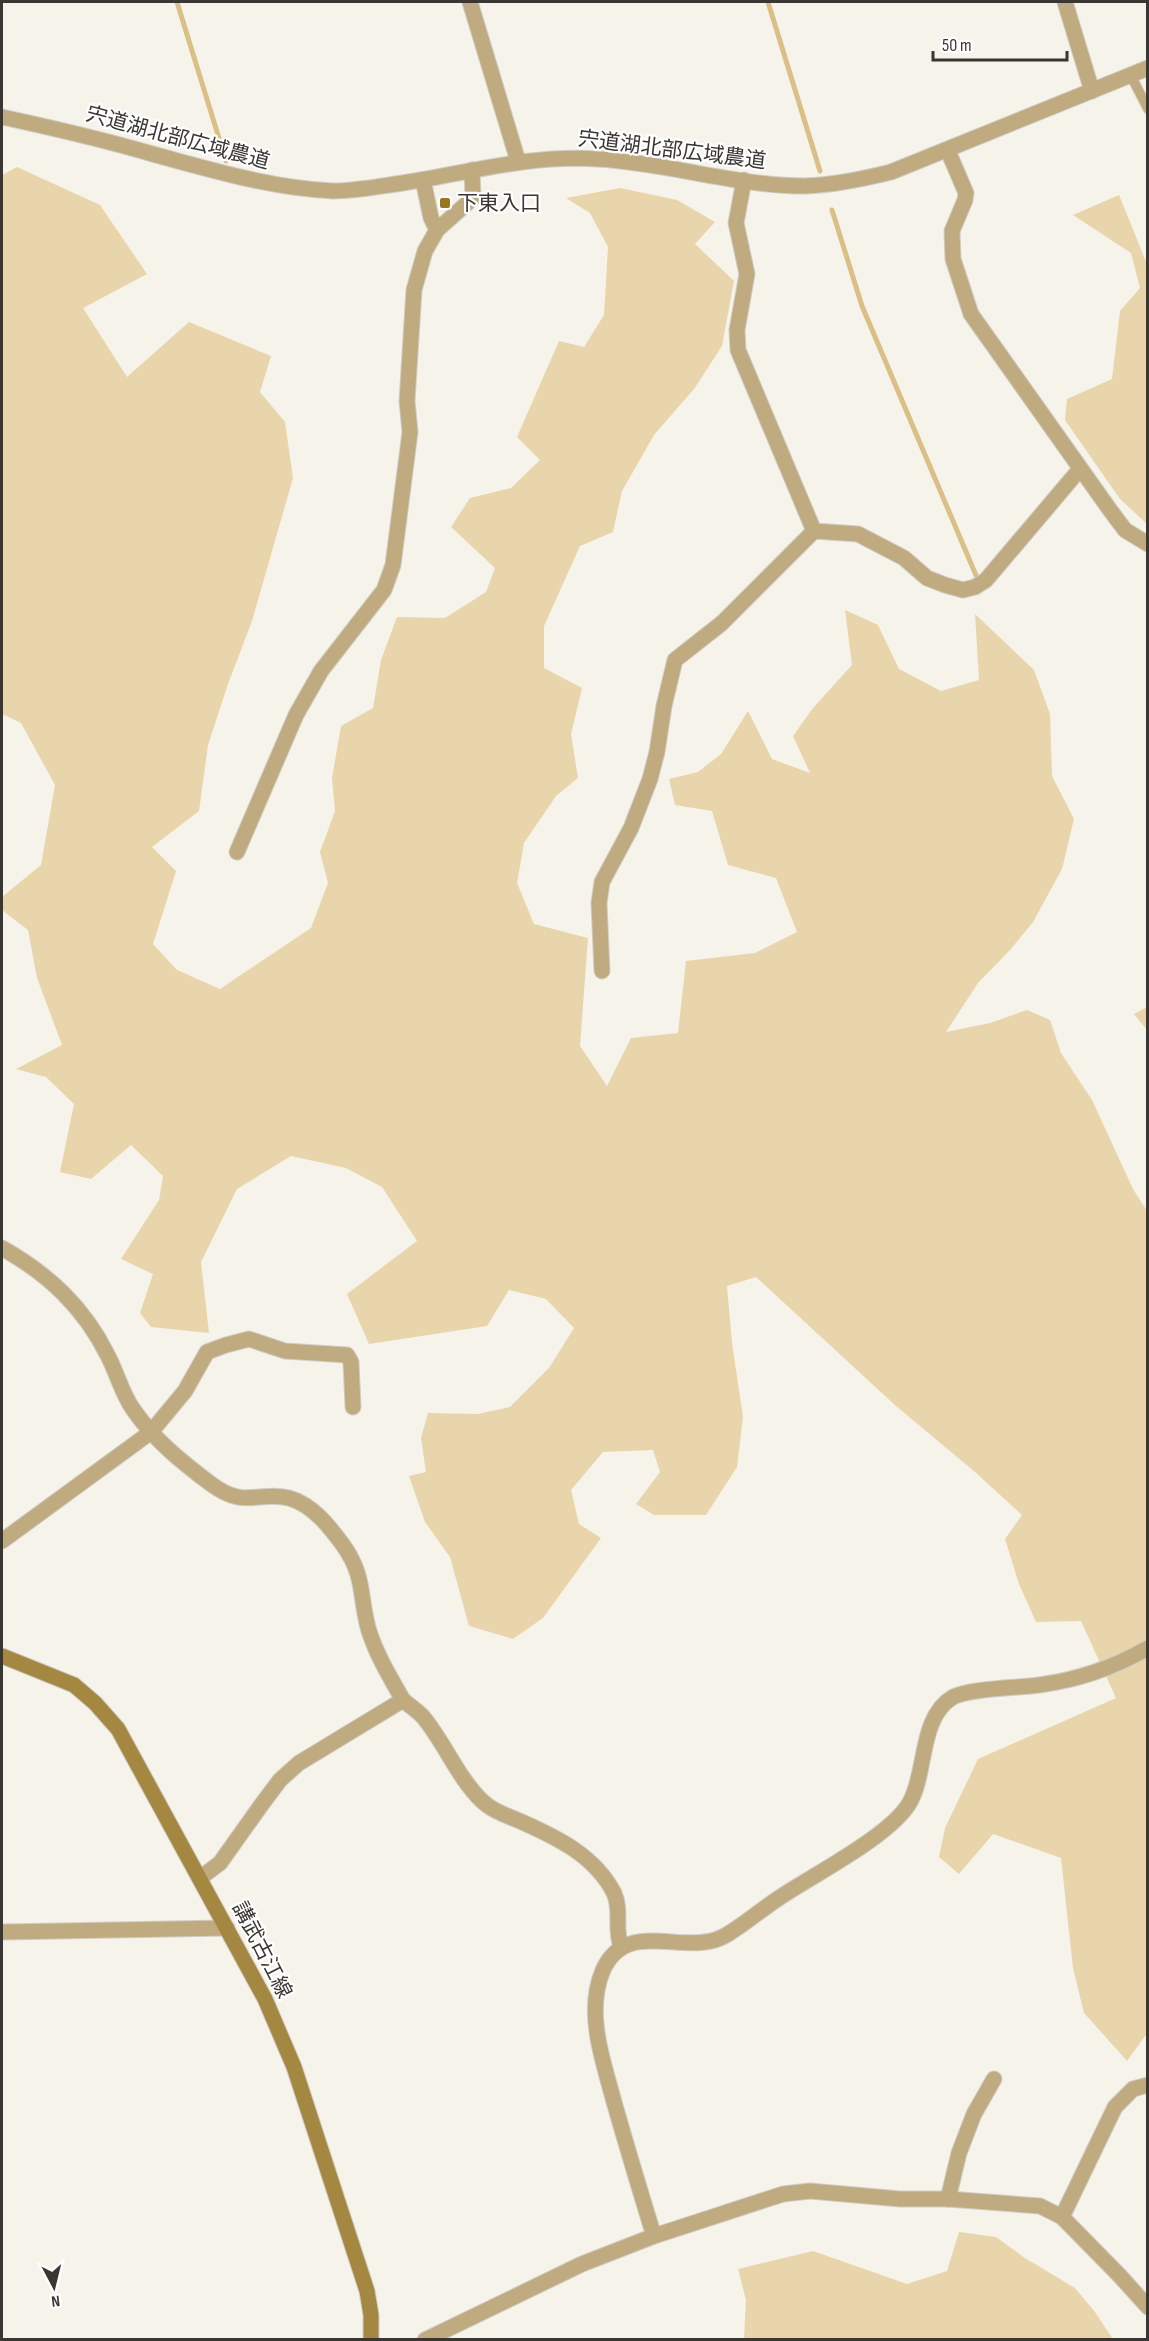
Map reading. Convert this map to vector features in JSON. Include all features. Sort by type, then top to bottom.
[{"type":"main road","name":"講武古江線","points":[[2,1656],[74,1685],[95,1703],[118,1729],[227,1928],[265,1999],[294,2067],[367,2291],[371,2315],[371,2340]]},
{"type":"street","points":[[470,2],[518,161]]},
{"type":"street","points":[[1065,2],[1092,91]]},
{"type":"street","name":"宍道湖北部広域農道","points":[[2,117],[75,132],[255,182],[336,191],[423,180],[518,161],[558,158],[598,159],[744,180],[807,186],[849,182],[891,172],[948,151],[1148,68]]},
{"type":"street","points":[[948,151],[966,193],[966,200],[952,231],[952,240],[953,259],[971,314],[1125,530],[1148,544]]},
{"type":"street","points":[[237,852],[296,715],[321,671],[384,590],[393,565],[410,432],[407,401],[414,290],[425,251],[437,230],[473,198],[471,170]]},
{"type":"street","points":[[423,180],[431,218],[437,230]]},
{"type":"street","points":[[744,180],[736,223],[747,274],[737,330],[738,350],[814,531]]},
{"type":"street","points":[[602,971],[599,903],[602,882],[631,828],[650,779],[675,660],[729,616],[814,531],[858,534],[904,558],[927,578],[963,590],[975,587],[986,580],[1080,469]]},
{"type":"street","points":[[2,1248],[32,1265],[66,1294],[108,1354],[131,1408],[151,1432],[212,1485],[230,1496],[248,1499],[288,1498],[309,1507],[326,1523],[359,1572],[368,1628],[378,1658],[403,1700],[423,1716],[483,1803],[554,1836],[588,1859],[607,1880],[619,1908],[618,1938],[621,1946]]},
{"type":"street","points":[[2,1541],[151,1432],[186,1391],[207,1352],[249,1339],[285,1351],[346,1355],[351,1362],[353,1407]]},
{"type":"street","points":[[654,2236],[607,2076],[597,2032],[595,1999],[602,1972],[610,1956],[621,1946],[638,1941],[708,1942],[726,1936],[777,1899],[897,1821],[911,1800],[938,1711],[954,1697],[972,1692],[1075,1679],[1124,1662],[1148,1648]]},
{"type":"street","points":[[200,1878],[220,1863],[261,1804],[280,1780],[299,1763],[403,1700]]},
{"type":"street","points":[[2,1932],[227,1928]]},
{"type":"street","points":[[948,2199],[959,2153],[974,2114],[994,2079]]},
{"type":"street","points":[[1062,2217],[1115,2107],[1133,2089],[1148,2085]]},
{"type":"street","points":[[425,2340],[582,2264],[654,2236],[783,2194],[810,2191],[900,2199],[948,2199],[1040,2206],[1062,2217],[1148,2307]]},
{"type":"lane","points":[[1130,74],[1148,109]]},
{"type":"shaded area","points":[[17,167],[100,205],[147,274],[83,308],[127,377],[189,322],[271,356],[260,392],[285,422],[293,478],[252,621],[208,745],[199,811],[152,847],[176,871],[153,944],[177,970],[220,989],[311,928],[328,883],[320,852],[335,811],[332,778],[341,726],[373,708],[381,660],[397,617],[445,618],[486,592],[495,568],[451,527],[470,498],[511,488],[540,460],[517,437],[559,341],[584,347],[604,315],[608,247],[590,213],[566,198],[620,188],[677,200],[715,222],[695,244],[734,281],[722,346],[694,389],[654,435],[622,491],[613,532],[580,546],[544,626],[544,668],[582,688],[571,734],[578,778],[556,796],[524,843],[517,883],[534,924],[588,938],[580,1046],[607,1086],[631,1038],[678,1033],[686,961],[755,953],[797,932],[776,878],[728,865],[712,811],[675,805],[669,779],[698,772],[721,754],[748,711],[772,759],[810,773],[793,736],[813,708],[852,665],[845,610],[878,625],[899,669],[941,691],[979,680],[975,614],[1034,670],[1050,714],[1052,776],[1074,819],[1062,869],[1033,922],[978,983],[946,1032],[990,1023],[1027,1010],[1050,1020],[1061,1053],[1092,1100],[1133,1189],[1147,1211],[1148,2032],[1127,2061],[1084,2013],[1073,1968],[1061,1858],[993,1834],[959,1874],[939,1857],[945,1828],[978,1759],[1116,1698],[1081,1621],[1036,1622],[1019,1584],[1005,1539],[1022,1515],[896,1406],[756,1277],[727,1286],[732,1343],[743,1417],[737,1467],[706,1515],[654,1515],[636,1504],[660,1472],[653,1450],[603,1452],[571,1490],[579,1524],[601,1538],[543,1618],[513,1639],[469,1626],[450,1557],[425,1522],[409,1476],[426,1472],[421,1438],[428,1413],[478,1414],[510,1407],[549,1368],[574,1328],[546,1299],[509,1290],[487,1326],[369,1344],[347,1294],[417,1241],[382,1187],[346,1168],[291,1156],[237,1189],[201,1262],[209,1333],[151,1327],[140,1313],[153,1274],[121,1259],[159,1200],[163,1176],[131,1145],[91,1179],[60,1172],[74,1104],[46,1077],[16,1069],[62,1045],[37,978],[28,930],[2,910],[2,897],[41,865],[55,785],[21,723],[2,714],[2,175]]},
{"type":"shaded area","points":[[1119,195],[1147,264],[1147,524],[1120,499],[1065,420],[1067,399],[1112,379],[1120,311],[1140,288],[1131,253],[1073,215]]},
{"type":"shaded area","points":[[1147,1007],[1147,1030],[1134,1014]]},
{"type":"shaded area","points":[[959,2232],[996,2237],[1025,2258],[1075,2288],[1113,2339],[744,2339],[746,2300],[738,2269],[813,2251],[907,2284],[947,2271]]},
{"type":"waterway","points":[[177,2],[226,161]]},
{"type":"waterway","points":[[768,2],[820,171]]},
{"type":"waterway","points":[[832,210],[862,306],[978,580]]},
{"type":"place","name":"下東入口","points":[[445,203]]}]
